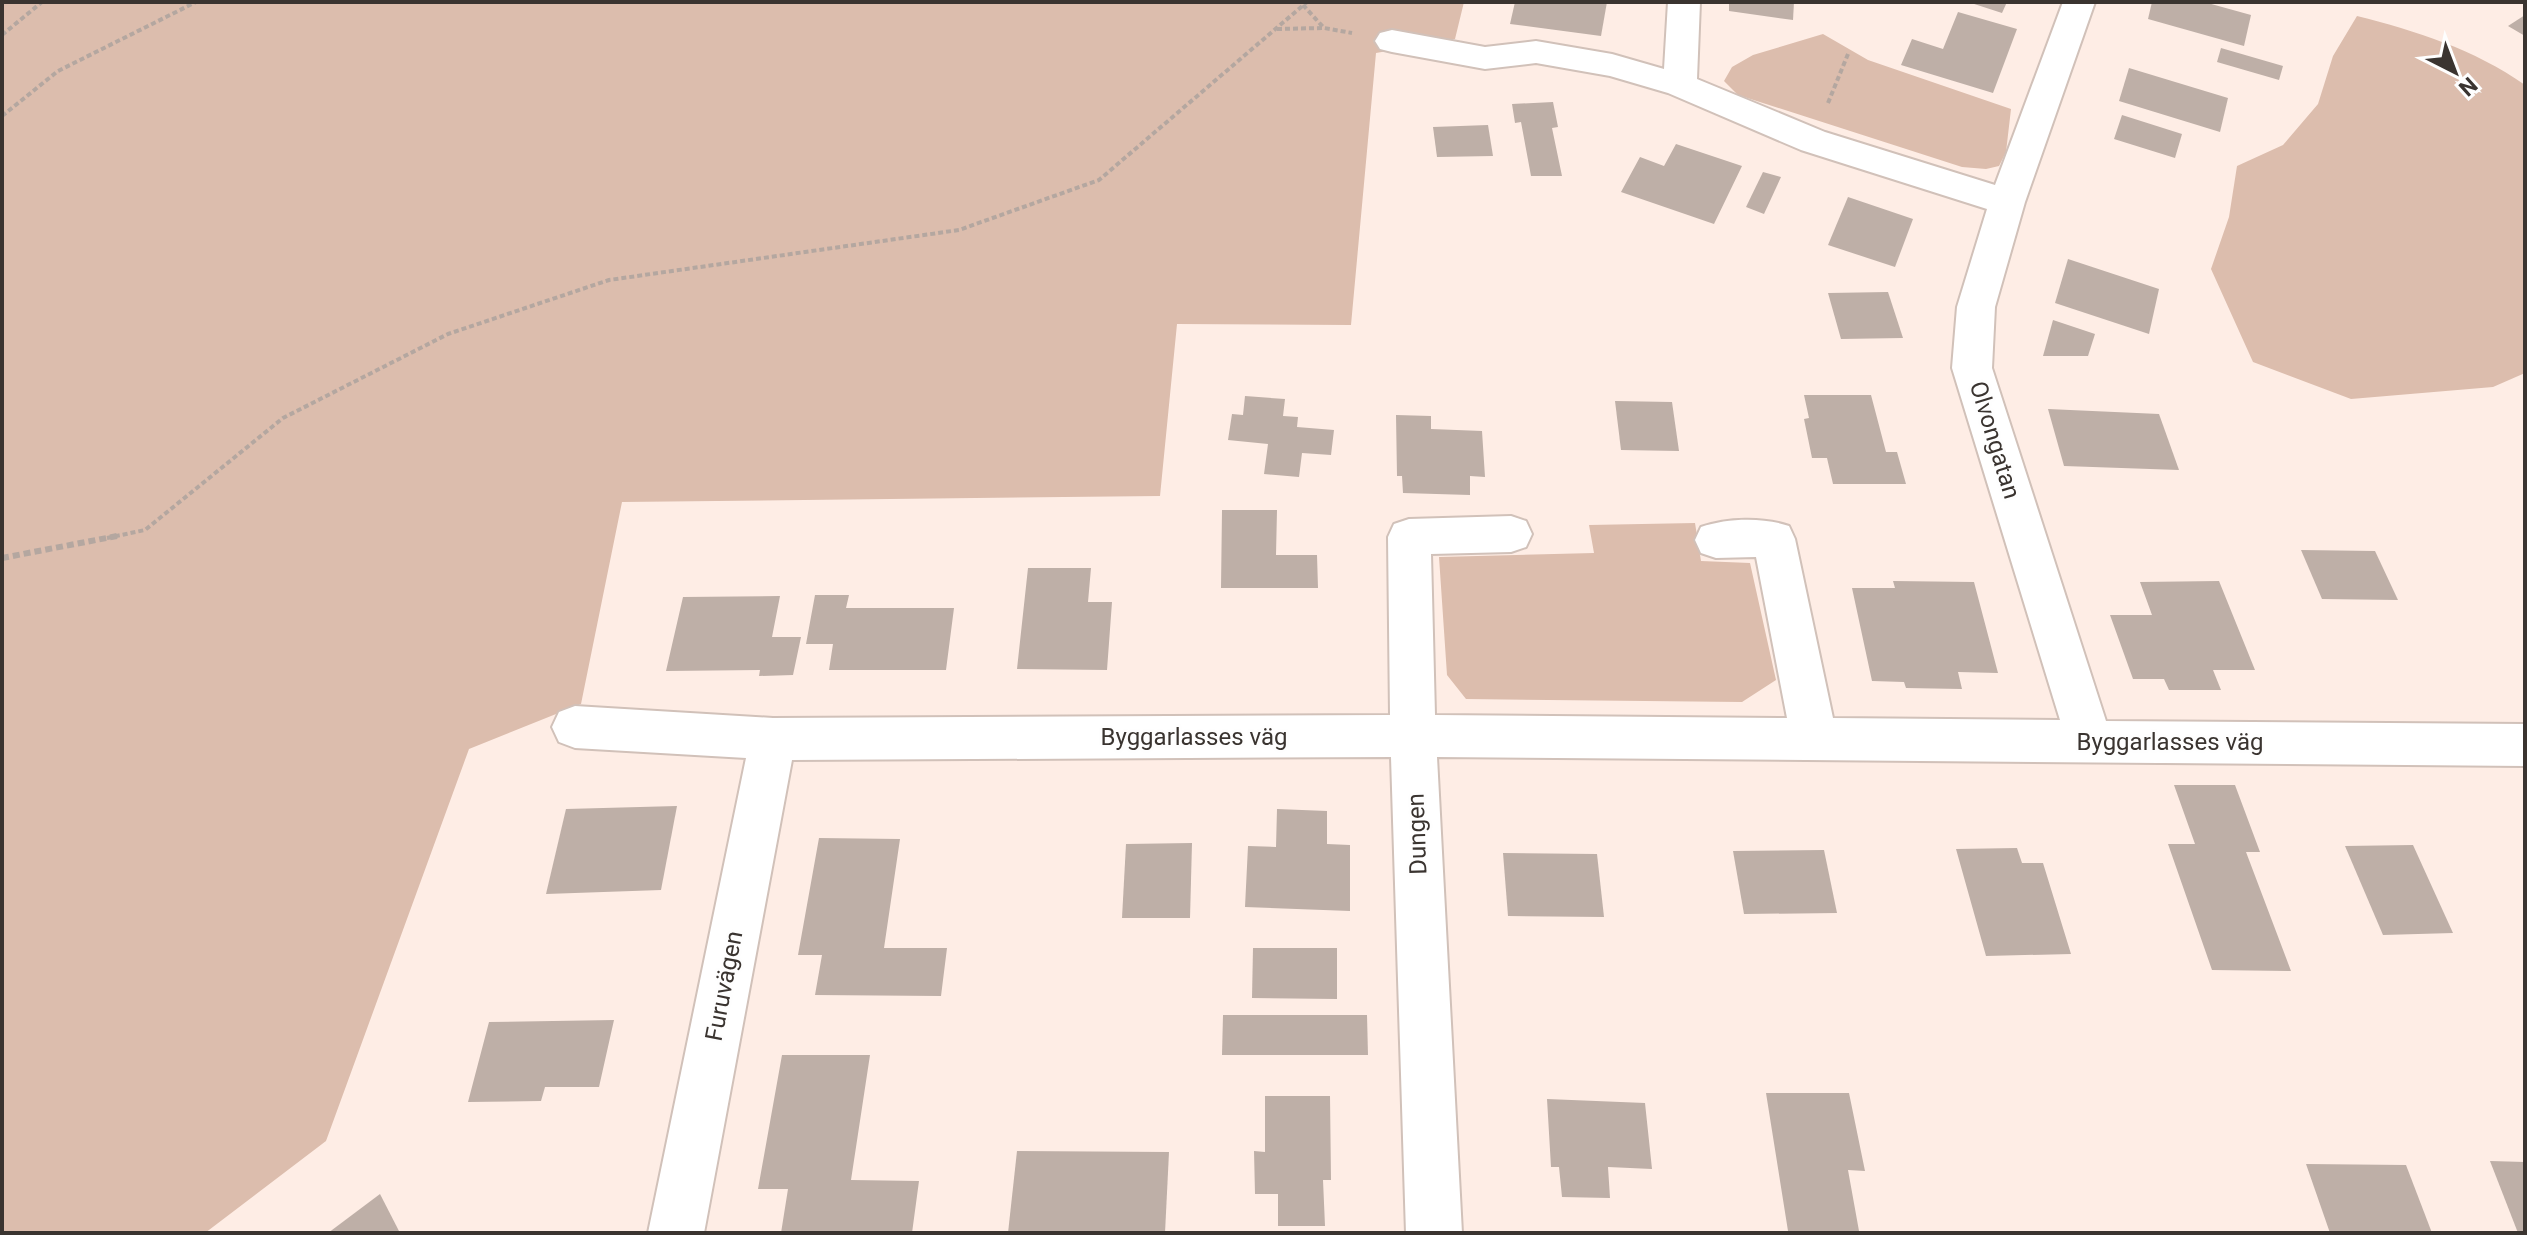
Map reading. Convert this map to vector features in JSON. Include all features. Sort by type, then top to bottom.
[{"type":"street","points":[[1680,85],[1684,2]]},
{"type":"street","name":"Olvongatan","points":[[2079,2],[2007,202],[1976,307],[1972,368],[2089,741]]},
{"type":"street","points":[[1392,41],[1485,58],[1536,52],[1612,65],[1680,85],[1813,141],[2007,202]]},
{"type":"street","name":"Dungen","points":[[1434,1233],[1413,736],[1409,537],[1511,534]]},
{"type":"street","points":[[1716,540],[1774,539],[1814,739]]},
{"type":"street","name":"Byggarlasses väg","points":[[575,727],[773,739],[1413,736],[2525,745]]},
{"type":"street","name":"Furuvägen","points":[[676,1233],[773,739]]},
{"type":"path","points":[[2,35],[42,2]]},
{"type":"path","points":[[2,116],[58,71],[196,2]]},
{"type":"path","points":[[2,558],[145,530],[283,418],[448,334],[609,280],[959,230],[1099,180],[1305,4],[1324,28]]},
{"type":"path","points":[[1276,29],[1324,28],[1392,41]]},
{"type":"path","points":[[1813,141],[1848,54]]},
{"type":"shaded area","points":[[2,2],[1464,2],[1455,39],[1376,53],[1351,325],[1177,324],[1160,496],[622,502],[581,704],[469,749],[326,1141],[205,1233],[2,1233]]},
{"type":"shaded area","points":[[2357,16],[2465,51],[2525,85],[2525,373],[2493,387],[2351,399],[2253,362],[2211,269],[2229,217],[2237,166],[2283,145],[2318,104],[2333,56]]},
{"type":"shaded area","points":[[1823,34],[1868,60],[2011,109],[2006,152],[1999,166],[1986,169],[1962,167],[1738,95],[1724,81],[1732,67],[1753,55]]},
{"type":"shaded area","points":[[1695,523],[1701,561],[1750,563],[1776,680],[1742,702],[1466,699],[1447,675],[1439,557],[1594,553],[1589,525]]},
{"type":"building","points":[[1515,2],[1607,2],[1601,36],[1510,24]]},
{"type":"building","points":[[1729,2],[1794,2],[1793,20],[1729,11]]},
{"type":"building","points":[[1968,2],[2007,2],[2002,13]]},
{"type":"building","points":[[2152,2],[2204,2],[2251,15],[2244,46],[2148,19]]},
{"type":"building","points":[[1958,12],[2017,29],[1993,93],[1901,65],[1912,39],[1943,49]]},
{"type":"building","points":[[2525,15],[2525,36],[2508,26]]},
{"type":"building","points":[[2221,48],[2283,66],[2279,80],[2217,62]]},
{"type":"building","points":[[2129,68],[2228,98],[2220,132],[2119,101]]},
{"type":"building","points":[[1553,102],[1558,127],[1552,128],[1562,176],[1531,176],[1521,122],[1515,123],[1512,104]]},
{"type":"building","points":[[2122,115],[2182,134],[2175,158],[2114,139]]},
{"type":"building","points":[[1488,125],[1493,156],[1437,157],[1433,127]]},
{"type":"building","points":[[1676,144],[1742,166],[1714,224],[1621,192],[1640,157],[1664,166]]},
{"type":"building","points":[[1763,172],[1781,177],[1764,214],[1746,207]]},
{"type":"building","points":[[1848,197],[1913,219],[1895,267],[1828,245]]},
{"type":"building","points":[[2068,259],[2159,289],[2149,334],[2055,303]]},
{"type":"building","points":[[1888,292],[1903,338],[1841,339],[1828,293]]},
{"type":"building","points":[[2053,320],[2095,334],[2088,356],[2043,356]]},
{"type":"building","points":[[1804,395],[1871,395],[1886,452],[1897,452],[1906,484],[1833,484],[1827,458],[1812,458],[1804,419],[1809,418]]},
{"type":"building","points":[[1245,396],[1285,399],[1283,416],[1298,417],[1297,427],[1334,430],[1331,455],[1302,453],[1299,477],[1264,474],[1268,444],[1228,440],[1232,414],[1243,415]]},
{"type":"building","points":[[1615,401],[1672,402],[1679,451],[1621,450]]},
{"type":"building","points":[[2048,409],[2159,414],[2179,470],[2064,466]]},
{"type":"building","points":[[1396,415],[1431,416],[1431,429],[1482,431],[1485,477],[1470,476],[1470,495],[1403,493],[1402,476],[1397,476]]},
{"type":"building","points":[[1222,510],[1277,510],[1276,555],[1317,555],[1318,588],[1221,588]]},
{"type":"building","points":[[2301,550],[2375,551],[2398,600],[2322,599]]},
{"type":"building","points":[[1028,568],[1091,568],[1088,602],[1112,602],[1107,670],[1017,669]]},
{"type":"building","points":[[1893,581],[1974,582],[1998,673],[1958,672],[1962,689],[1906,688],[1904,682],[1872,681],[1852,588],[1895,588]]},
{"type":"building","points":[[2219,581],[2255,670],[2213,670],[2221,690],[2169,690],[2164,679],[2133,679],[2110,615],[2152,615],[2140,582]]},
{"type":"building","points":[[815,595],[849,595],[846,608],[954,608],[946,670],[829,670],[833,644],[806,644]]},
{"type":"building","points":[[780,596],[772,637],[801,637],[793,675],[759,676],[760,670],[666,671],[683,597]]},
{"type":"building","points":[[2174,785],[2235,785],[2260,852],[2246,852],[2291,971],[2212,970],[2168,844],[2195,844]]},
{"type":"building","points":[[677,806],[661,890],[546,894],[566,809]]},
{"type":"building","points":[[1277,809],[1327,811],[1327,844],[1350,845],[1350,911],[1245,907],[1248,846],[1276,847]]},
{"type":"building","points":[[819,838],[900,839],[884,948],[947,948],[941,996],[815,995],[822,955],[798,955]]},
{"type":"building","points":[[1192,843],[1190,918],[1122,918],[1126,844]]},
{"type":"building","points":[[2413,845],[2453,933],[2383,935],[2345,846]]},
{"type":"building","points":[[2017,848],[2022,863],[2043,863],[2071,954],[1986,956],[1956,849]]},
{"type":"building","points":[[1824,850],[1837,913],[1744,914],[1733,851]]},
{"type":"building","points":[[1503,853],[1597,854],[1604,917],[1508,916]]},
{"type":"building","points":[[1253,948],[1337,948],[1337,999],[1252,998]]},
{"type":"building","points":[[1223,1015],[1367,1015],[1368,1055],[1222,1055]]},
{"type":"building","points":[[614,1020],[599,1087],[545,1087],[541,1101],[468,1102],[489,1022]]},
{"type":"building","points":[[782,1055],[870,1055],[851,1180],[919,1181],[912,1233],[781,1233],[788,1189],[758,1189]]},
{"type":"building","points":[[1766,1093],[1849,1093],[1865,1171],[1848,1170],[1859,1231],[1788,1231]]},
{"type":"building","points":[[1265,1096],[1330,1096],[1331,1180],[1323,1180],[1325,1226],[1278,1226],[1278,1194],[1255,1194],[1254,1151],[1265,1152]]},
{"type":"building","points":[[1547,1099],[1645,1103],[1652,1169],[1608,1167],[1610,1198],[1562,1197],[1559,1167],[1551,1167]]},
{"type":"building","points":[[1017,1151],[1169,1152],[1165,1233],[1008,1233]]},
{"type":"building","points":[[2490,1161],[2525,1162],[2525,1233],[2518,1233]]},
{"type":"building","points":[[2306,1164],[2406,1165],[2432,1233],[2330,1233]]},
{"type":"building","points":[[380,1194],[400,1233],[328,1233]]}]
